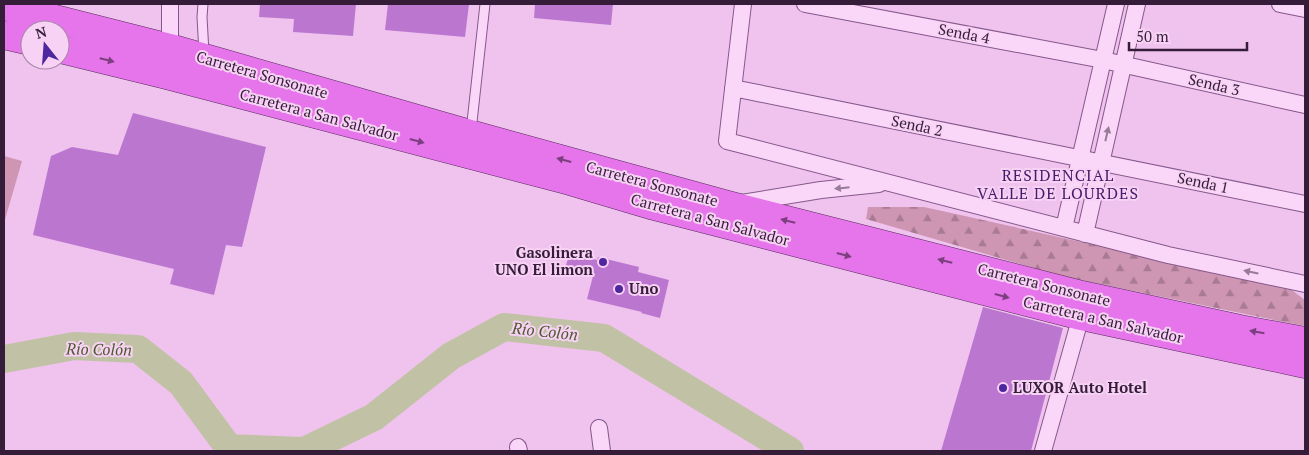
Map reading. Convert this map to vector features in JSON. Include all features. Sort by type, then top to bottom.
[{"type":"highway","name":"Carretera Sonsonate","points":[[4,6],[170,48],[470,134],[728,205],[1082,295],[1305,341]]},
{"type":"highway","points":[[4,35],[20,39]]},
{"type":"highway","name":"Carretera a San Salvador","points":[[70,51],[570,181],[654,206],[1081,316],[1305,364]]},
{"type":"street","points":[[170,4],[170,48]]},
{"type":"street","points":[[743,4],[727,141],[1168,255],[1305,284]]},
{"type":"street","name":"Senda 4","points":[[805,4],[1123,65]]},
{"type":"street","points":[[1064,228],[1116,4]]},
{"type":"street","points":[[1085,234],[1137,4]]},
{"type":"street","points":[[1280,4],[1305,10]]},
{"type":"street","name":"Senda 3","points":[[1123,65],[1305,105]]},
{"type":"street","name":"Senda 2","points":[[733,88],[1101,162]]},
{"type":"street","name":"Senda 1","points":[[1101,162],[1305,204]]},
{"type":"street","points":[[728,205],[821,190],[891,183]]},
{"type":"street","points":[[1043,451],[1081,316]]},
{"type":"street","points":[[599,428],[602,451]]},
{"type":"lane","points":[[203,4],[204,58]]},
{"type":"lane","points":[[470,134],[485,4]]},
{"type":"green space","points":[[4,156],[22,161],[4,223]]},
{"type":"green space","points":[[868,207],[924,207],[1289,288],[1305,300],[1305,326],[1061,276],[866,219]]},
{"type":"building","points":[[260,4],[356,4],[353,36],[293,32],[294,19],[259,17]]},
{"type":"building","points":[[388,4],[469,4],[465,37],[385,30]]},
{"type":"building","points":[[535,4],[613,4],[611,25],[534,18]]},
{"type":"building","points":[[133,113],[266,147],[242,247],[226,245],[214,295],[170,284],[174,269],[33,235],[51,156],[72,147],[118,155]]},
{"type":"building","name":"Uno","points":[[570,253],[597,260],[598,257],[639,267],[638,272],[669,280],[660,318],[587,299],[593,276],[565,268]]},
{"type":"building","name":"LUXOR Auto Hotel","points":[[983,307],[1063,328],[1031,451],[941,451]]},
{"type":"waterway","name":"Río Colón","points":[[304,451],[374,417],[451,356],[504,327],[604,338],[790,451]]},
{"type":"waterway","name":"Río Colón","points":[[4,359],[74,346],[138,349],[181,383],[229,448],[302,451]]},
{"type":"place","name":"Gasolinera UNO El limon","points":[[603,262]]},
{"type":"place","name":"Uno","points":[[619,289]]},
{"type":"place","name":"LUXOR Auto Hotel","points":[[1003,388]]},
{"type":"district","name":"RESIDENCIAL VALLE DE LOURDES","points":[[1058,184]]}]
